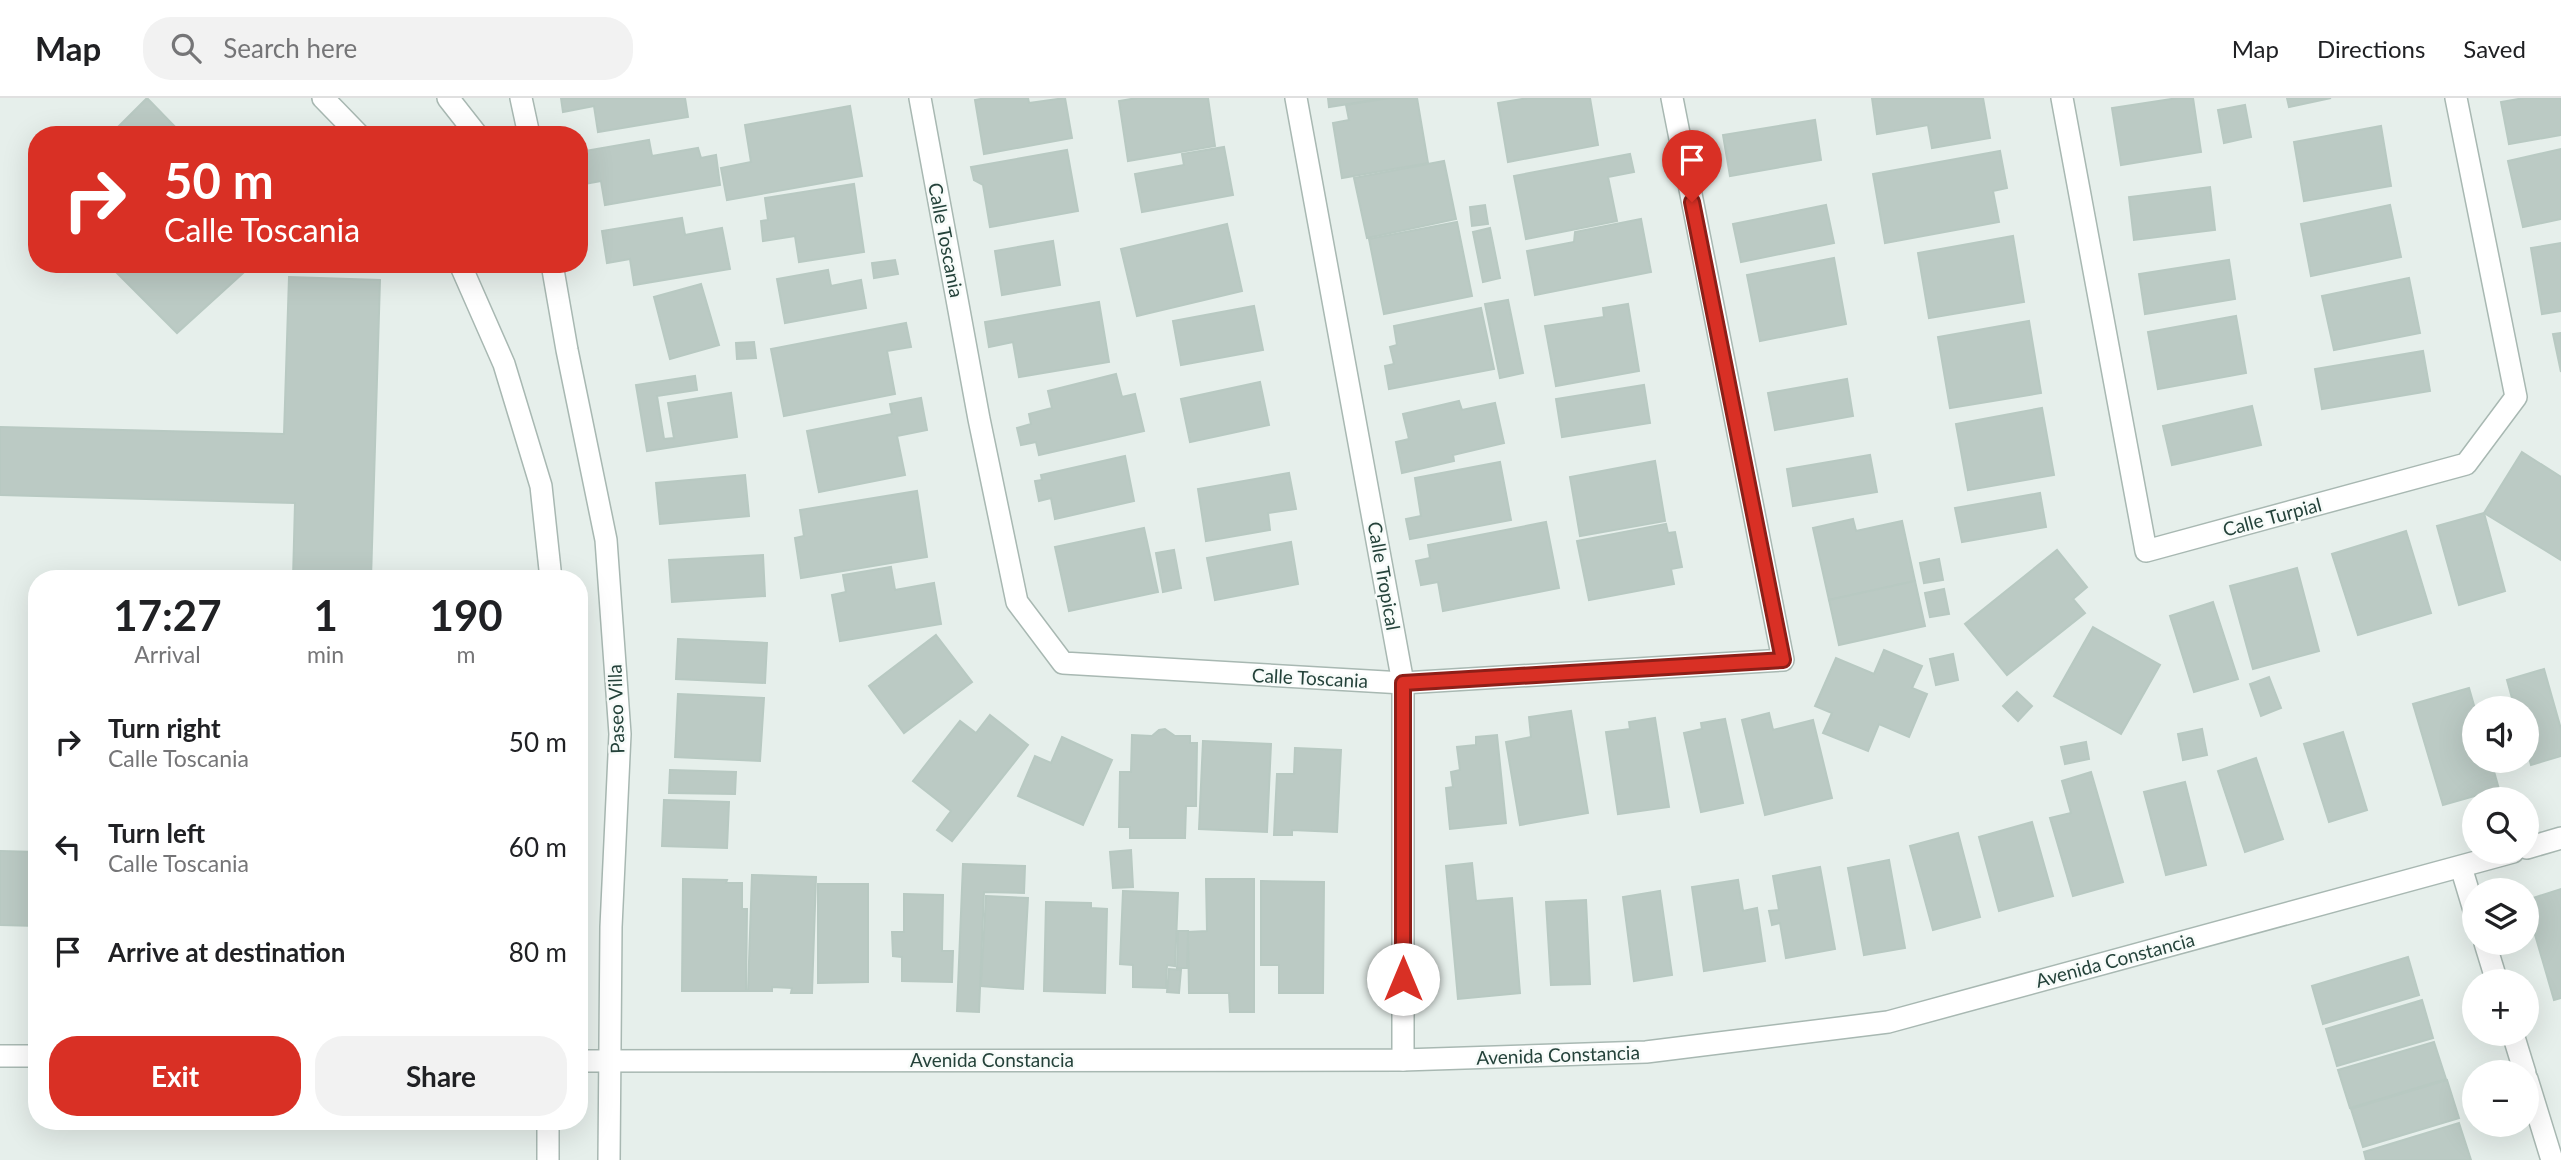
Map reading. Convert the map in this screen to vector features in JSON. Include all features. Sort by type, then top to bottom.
[{"type":"street","points":[[323,98],[350,126]]},
{"type":"street","points":[[448,98],[470,126]]},
{"type":"street","points":[[521,98],[527,126]]},
{"type":"street","name":"Calle Toscania","points":[[920,98],[979,419],[1017,602],[1063,663],[1403,683],[1783,660],[1672,98]]},
{"type":"street","name":"Calle Tropical","points":[[1296,98],[1403,683],[1404,1060]]},
{"type":"street","name":"Calle Turpial","points":[[2062,98],[2146,551],[2466,464],[2516,397],[2456,98]]},
{"type":"street","points":[[464,273],[504,364],[541,486],[550,570]]},
{"type":"street","name":"Paseo Villa","points":[[553,273],[607,554],[620,734],[611,927],[610,1160]]},
{"type":"street","points":[[2539,844],[2561,838]]},
{"type":"street","name":"Avenida Constancia","points":[[588,1060],[1404,1060],[1646,1052],[1888,1022],[2471,864]]},
{"type":"street","points":[[2461,867],[2464,878]]},
{"type":"street","points":[[0,1056],[28,1056]]},
{"type":"street","points":[[2539,1118],[2552,1160]]},
{"type":"street","points":[[548,1130],[548,1160]]},
{"type":"building","points":[[147,98],[174,126],[119,126]]},
{"type":"building","points":[[561,98],[685,98],[688,117],[598,132],[594,106],[563,112]]},
{"type":"building","points":[[1028,98],[1029,103],[1065,98],[1072,138],[984,154],[975,100]]},
{"type":"building","points":[[1137,98],[1208,98],[1215,146],[1128,161],[1119,101]]},
{"type":"building","points":[[1328,98],[1386,98],[1329,107]]},
{"type":"building","points":[[1389,98],[1417,98],[1428,163],[1342,178],[1333,123],[1349,120],[1346,105]]},
{"type":"building","points":[[1528,98],[1590,98],[1598,145],[1508,162],[1498,103]]},
{"type":"building","points":[[1872,98],[1983,98],[1990,138],[1932,148],[1928,125],[1877,134]]},
{"type":"building","points":[[2193,98],[2201,152],[2121,165],[2112,108]]},
{"type":"building","points":[[2287,98],[2331,98],[2289,107]]},
{"type":"building","points":[[2524,98],[2561,98],[2561,135],[2509,144],[2501,102]]},
{"type":"building","points":[[2245,105],[2251,137],[2224,143],[2218,110]]},
{"type":"building","points":[[850,106],[862,176],[727,200],[721,168],[751,162],[745,125]]},
{"type":"building","points":[[1815,120],[1821,160],[1730,176],[1723,135]]},
{"type":"building","points":[[2381,126],[2391,186],[2304,201],[2294,142]]},
{"type":"building","points":[[649,140],[652,156],[698,148],[701,158],[716,155],[720,185],[605,205],[601,181],[588,183],[588,150]]},
{"type":"building","points":[[1224,147],[1233,195],[1142,212],[1135,174],[1184,165],[1182,154]]},
{"type":"building","points":[[2561,149],[2561,219],[2523,227],[2508,161]]},
{"type":"building","points":[[1067,150],[1078,211],[990,227],[983,185],[974,180],[971,167]]},
{"type":"building","points":[[2000,151],[2007,188],[1993,191],[1999,222],[1885,243],[1873,174]]},
{"type":"building","points":[[1630,154],[1634,172],[1608,177],[1617,221],[1526,239],[1514,176]]},
{"type":"building","points":[[1444,161],[1456,219],[1367,238],[1354,178]]},
{"type":"building","points":[[854,184],[864,252],[799,262],[795,236],[763,241],[761,221],[768,220],[765,198]]},
{"type":"building","points":[[2210,187],[2215,230],[2134,240],[2129,197]]},
{"type":"building","points":[[1485,205],[1488,224],[1472,226],[1470,207]]},
{"type":"building","points":[[1826,205],[1834,243],[1741,262],[1733,224]]},
{"type":"building","points":[[2390,205],[2401,257],[2311,276],[2301,224]]},
{"type":"building","points":[[682,218],[685,235],[722,228],[730,269],[634,285],[630,259],[607,263],[602,231]]},
{"type":"building","points":[[1641,219],[1651,272],[1535,295],[1527,251],[1574,242],[1575,232]]},
{"type":"building","points":[[1457,222],[1472,296],[1384,314],[1369,239]]},
{"type":"building","points":[[1227,224],[1242,291],[1137,316],[1121,249]]},
{"type":"building","points":[[1490,228],[1500,278],[1483,282],[1473,232]]},
{"type":"building","points":[[2013,236],[2024,302],[1929,318],[1918,253]]},
{"type":"building","points":[[1053,241],[1060,285],[1002,295],[995,251]]},
{"type":"building","points":[[2561,243],[2561,311],[2542,314],[2531,248]]},
{"type":"building","points":[[1834,258],[1846,324],[1760,341],[1747,275]]},
{"type":"building","points":[[895,260],[898,274],[874,278],[872,263]]},
{"type":"building","points":[[2229,260],[2235,299],[2145,314],[2139,274]]},
{"type":"building","points":[[828,270],[831,286],[861,280],[866,308],[785,323],[777,279]]},
{"type":"building","points":[[117,273],[243,273],[177,333]]},
{"type":"building","points":[[289,277],[380,280],[371,570],[293,570],[295,503],[0,495],[0,427],[284,434]]},
{"type":"building","points":[[2409,278],[2420,333],[2334,350],[2322,296]]},
{"type":"building","points":[[701,284],[719,345],[670,359],[654,297]]},
{"type":"building","points":[[1508,300],[1523,373],[1500,378],[1485,304]]},
{"type":"building","points":[[1099,302],[1109,362],[1019,377],[1013,342],[989,347],[985,322]]},
{"type":"building","points":[[1628,304],[1639,371],[1556,386],[1545,326],[1604,317],[1603,308]]},
{"type":"building","points":[[1254,306],[1263,350],[1181,365],[1173,321]]},
{"type":"building","points":[[1481,308],[1494,369],[1389,389],[1385,366],[1394,364],[1390,347],[1397,345],[1394,326]]},
{"type":"building","points":[[2236,316],[2246,373],[2158,389],[2148,332]]},
{"type":"building","points":[[2029,321],[2041,393],[1950,408],[1938,337]]},
{"type":"building","points":[[906,323],[911,347],[887,351],[895,394],[784,416],[771,349]]},
{"type":"building","points":[[2561,333],[2561,372],[2553,334]]},
{"type":"building","points":[[754,342],[756,358],[737,359],[736,343]]},
{"type":"building","points":[[2423,351],[2430,391],[2322,409],[2315,369]]},
{"type":"building","points":[[1116,374],[1122,397],[1135,394],[1144,431],[1039,455],[1036,442],[1021,445],[1017,428],[1031,424],[1029,414],[1052,408],[1048,391]]},
{"type":"building","points":[[695,376],[697,390],[657,396],[664,439],[674,438],[668,403],[731,393],[737,437],[647,451],[636,385]]},
{"type":"building","points":[[1847,379],[1853,416],[1775,430],[1768,393]]},
{"type":"building","points":[[1260,382],[1269,425],[1190,442],[1181,399]]},
{"type":"building","points":[[1644,385],[1650,423],[1562,437],[1556,399]]},
{"type":"building","points":[[921,398],[927,430],[897,436],[905,475],[819,492],[807,431],[892,414],[890,404]]},
{"type":"building","points":[[1459,401],[1462,410],[1495,403],[1504,443],[1453,455],[1454,461],[1402,473],[1396,442],[1409,439],[1403,414]]},
{"type":"building","points":[[2252,406],[2261,445],[2172,465],[2163,426]]},
{"type":"building","points":[[2042,408],[2054,475],[1968,490],[1956,424]]},
{"type":"building","points":[[2522,452],[2561,477],[2561,560],[2484,513]]},
{"type":"building","points":[[1870,455],[1877,492],[1793,506],[1787,469]]},
{"type":"building","points":[[1125,456],[1134,501],[1055,519],[1051,498],[1039,501],[1035,481],[1042,480],[1041,475]]},
{"type":"building","points":[[1655,461],[1665,521],[1580,536],[1570,477]]},
{"type":"building","points":[[1500,462],[1511,520],[1410,539],[1406,519],[1421,516],[1415,478]]},
{"type":"building","points":[[1289,473],[1296,509],[1268,513],[1270,530],[1206,541],[1198,489]]},
{"type":"building","points":[[745,475],[749,516],[660,524],[656,483]]},
{"type":"building","points":[[917,491],[927,557],[801,578],[795,538],[804,536],[800,510]]},
{"type":"building","points":[[2040,493],[2046,527],[1962,542],[1955,508]]},
{"type":"building","points":[[2484,513],[2505,591],[2459,605],[2437,526]]},
{"type":"building","points":[[1853,519],[1856,531],[1902,521],[1915,581],[1829,600],[1813,528]]},
{"type":"building","points":[[1546,522],[1559,588],[1443,611],[1438,582],[1421,585],[1416,561],[1430,558],[1428,545]]},
{"type":"building","points":[[1666,524],[1668,533],[1675,532],[1682,567],[1671,569],[1674,584],[1589,600],[1577,541]]},
{"type":"building","points":[[1144,528],[1158,592],[1069,611],[1055,547]]},
{"type":"building","points":[[2406,531],[2431,613],[2358,635],[2332,554]]},
{"type":"building","points":[[1291,542],[1298,584],[1215,600],[1207,558]]},
{"type":"building","points":[[1174,550],[1181,588],[1163,592],[1156,553]]},
{"type":"building","points":[[2057,550],[2087,587],[2073,599],[2085,613],[2007,675],[1965,624]]},
{"type":"building","points":[[763,555],[765,596],[672,602],[669,560]]},
{"type":"building","points":[[1939,559],[1943,580],[1924,583],[1920,563]]},
{"type":"building","points":[[891,567],[895,590],[934,583],[941,624],[840,641],[832,595],[846,592],[843,575]]},
{"type":"building","points":[[2297,568],[2319,651],[2253,669],[2230,586]]},
{"type":"building","points":[[1915,581],[1925,626],[1839,645],[1829,600]]},
{"type":"building","points":[[1944,589],[1949,614],[1930,617],[1925,593]]},
{"type":"building","points":[[2213,602],[2238,679],[2194,692],[2170,616]]},
{"type":"building","points":[[2093,627],[2160,665],[2121,734],[2054,696]]},
{"type":"building","points":[[936,635],[972,682],[904,733],[869,686]]},
{"type":"building","points":[[678,639],[767,643],[765,683],[676,679]]},
{"type":"building","points":[[1884,650],[1922,666],[1912,688],[1927,694],[1909,737],[1879,724],[1868,751],[1823,733],[1832,713],[1815,706],[1836,658],[1874,674]]},
{"type":"building","points":[[1953,654],[1958,680],[1936,685],[1930,659]]},
{"type":"building","points":[[2544,669],[2561,729],[2561,756],[2539,763],[2539,696],[2511,696],[2507,680]]},
{"type":"building","points":[[2269,677],[2281,708],[2261,716],[2250,684]]},
{"type":"building","points":[[2469,688],[2471,696],[2462,696],[2462,773],[2494,773],[2498,787],[2462,787],[2462,800],[2443,805],[2413,704]]},
{"type":"building","points":[[2017,692],[2032,706],[2018,721],[2003,706]]},
{"type":"building","points":[[678,694],[764,698],[760,761],[675,757]]},
{"type":"building","points":[[1571,711],[1588,813],[1520,825],[1506,742],[1531,737],[1529,717]]},
{"type":"building","points":[[1769,713],[1773,730],[1813,720],[1832,798],[1765,815],[1742,720]]},
{"type":"building","points":[[990,715],[1028,745],[952,841],[937,830],[951,811],[913,781],[960,721],[976,733]]},
{"type":"building","points":[[1655,718],[1669,807],[1618,814],[1606,732],[1630,729],[1629,722]]},
{"type":"building","points":[[1725,719],[1743,803],[1701,812],[1684,733],[1702,729],[1701,723]]},
{"type":"building","points":[[1165,729],[1175,736],[1190,736],[1190,743],[1197,743],[1196,806],[1186,806],[1185,838],[1130,838],[1130,827],[1119,827],[1120,772],[1131,772],[1132,735],[1152,736]]},
{"type":"building","points":[[2202,729],[2207,755],[2183,760],[2178,734]]},
{"type":"building","points":[[2343,732],[2367,810],[2329,822],[2304,744]]},
{"type":"building","points":[[1497,735],[1506,823],[1450,829],[1446,788],[1453,787],[1451,772],[1460,770],[1457,747],[1476,745],[1476,737]]},
{"type":"building","points":[[1062,737],[1112,760],[1083,825],[1018,796],[1035,756],[1051,763]]},
{"type":"building","points":[[1203,741],[1271,744],[1267,832],[1199,829]]},
{"type":"building","points":[[2086,742],[2089,759],[2065,764],[2061,747]]},
{"type":"building","points":[[1295,748],[1341,750],[1337,832],[1292,830],[1292,835],[1274,835],[1277,774],[1294,774]]},
{"type":"building","points":[[2256,758],[2283,839],[2245,852],[2218,771]]},
{"type":"building","points":[[670,770],[736,772],[735,794],[669,793]]},
{"type":"building","points":[[2091,772],[2123,882],[2073,896],[2050,818],[2071,813],[2062,781]]},
{"type":"building","points":[[2185,782],[2206,865],[2166,875],[2144,792]]},
{"type":"building","points":[[664,800],[729,802],[727,848],[662,846]]},
{"type":"building","points":[[2032,822],[2053,896],[1999,911],[1979,837]]},
{"type":"building","points":[[1958,833],[1980,917],[1933,930],[1910,846]]},
{"type":"building","points":[[1131,850],[1133,887],[1113,888],[1110,852]]},
{"type":"building","points":[[0,851],[28,852],[28,926],[0,925]]},
{"type":"building","points":[[1889,860],[1905,948],[1864,955],[1848,868]]},
{"type":"building","points":[[1472,863],[1476,901],[1512,898],[1520,993],[1458,999],[1446,866]]},
{"type":"building","points":[[963,864],[1025,866],[1024,893],[984,892],[979,1012],[957,1011]]},
{"type":"building","points":[[1820,867],[1835,949],[1786,958],[1780,923],[1772,925],[1769,911],[1779,910],[1773,876]]},
{"type":"building","points":[[752,875],[816,877],[812,993],[791,993],[792,988],[772,987],[772,991],[748,991]]},
{"type":"building","points":[[683,879],[742,883],[742,909],[747,909],[746,991],[682,991]]},
{"type":"building","points":[[1206,879],[1254,879],[1254,1012],[1230,1012],[1229,993],[1189,993],[1188,932],[1207,931]]},
{"type":"building","points":[[1738,880],[1743,911],[1757,908],[1765,961],[1704,971],[1692,887]]},
{"type":"building","points":[[1261,881],[1324,882],[1323,993],[1279,993],[1279,965],[1261,965]]},
{"type":"building","points":[[818,884],[868,884],[868,982],[818,983]]},
{"type":"building","points":[[2561,889],[2561,998],[2554,1000],[2539,948],[2539,896]]},
{"type":"building","points":[[1123,891],[1178,893],[1175,966],[1167,965],[1166,988],[1133,987],[1133,965],[1120,964]]},
{"type":"building","points":[[1660,891],[1672,975],[1634,981],[1623,897]]},
{"type":"building","points":[[904,894],[943,895],[942,951],[953,951],[952,982],[902,981],[902,957],[893,956],[892,932],[904,932]]},
{"type":"building","points":[[986,896],[1028,898],[1023,989],[981,986]]},
{"type":"building","points":[[1586,900],[1590,984],[1551,985],[1546,902]]},
{"type":"building","points":[[1046,902],[1091,903],[1091,908],[1107,909],[1105,993],[1044,991]]},
{"type":"building","points":[[1178,931],[1188,931],[1187,968],[1177,968]]},
{"type":"building","points":[[2408,957],[2419,995],[2323,1024],[2312,986]]},
{"type":"building","points":[[1169,969],[1181,970],[1179,993],[1167,992]]},
{"type":"building","points":[[2422,1000],[2433,1038],[2337,1066],[2326,1029]]},
{"type":"building","points":[[2434,1042],[2446,1079],[2350,1108],[2338,1070]]},
{"type":"building","points":[[2447,1080],[2459,1118],[2363,1147],[2351,1109]]},
{"type":"building","points":[[2459,1123],[2471,1160],[2366,1160],[2364,1152]]},
{"type":"route","points":[[1403,979],[1403,683],[1783,660],[1692,202]]}]
